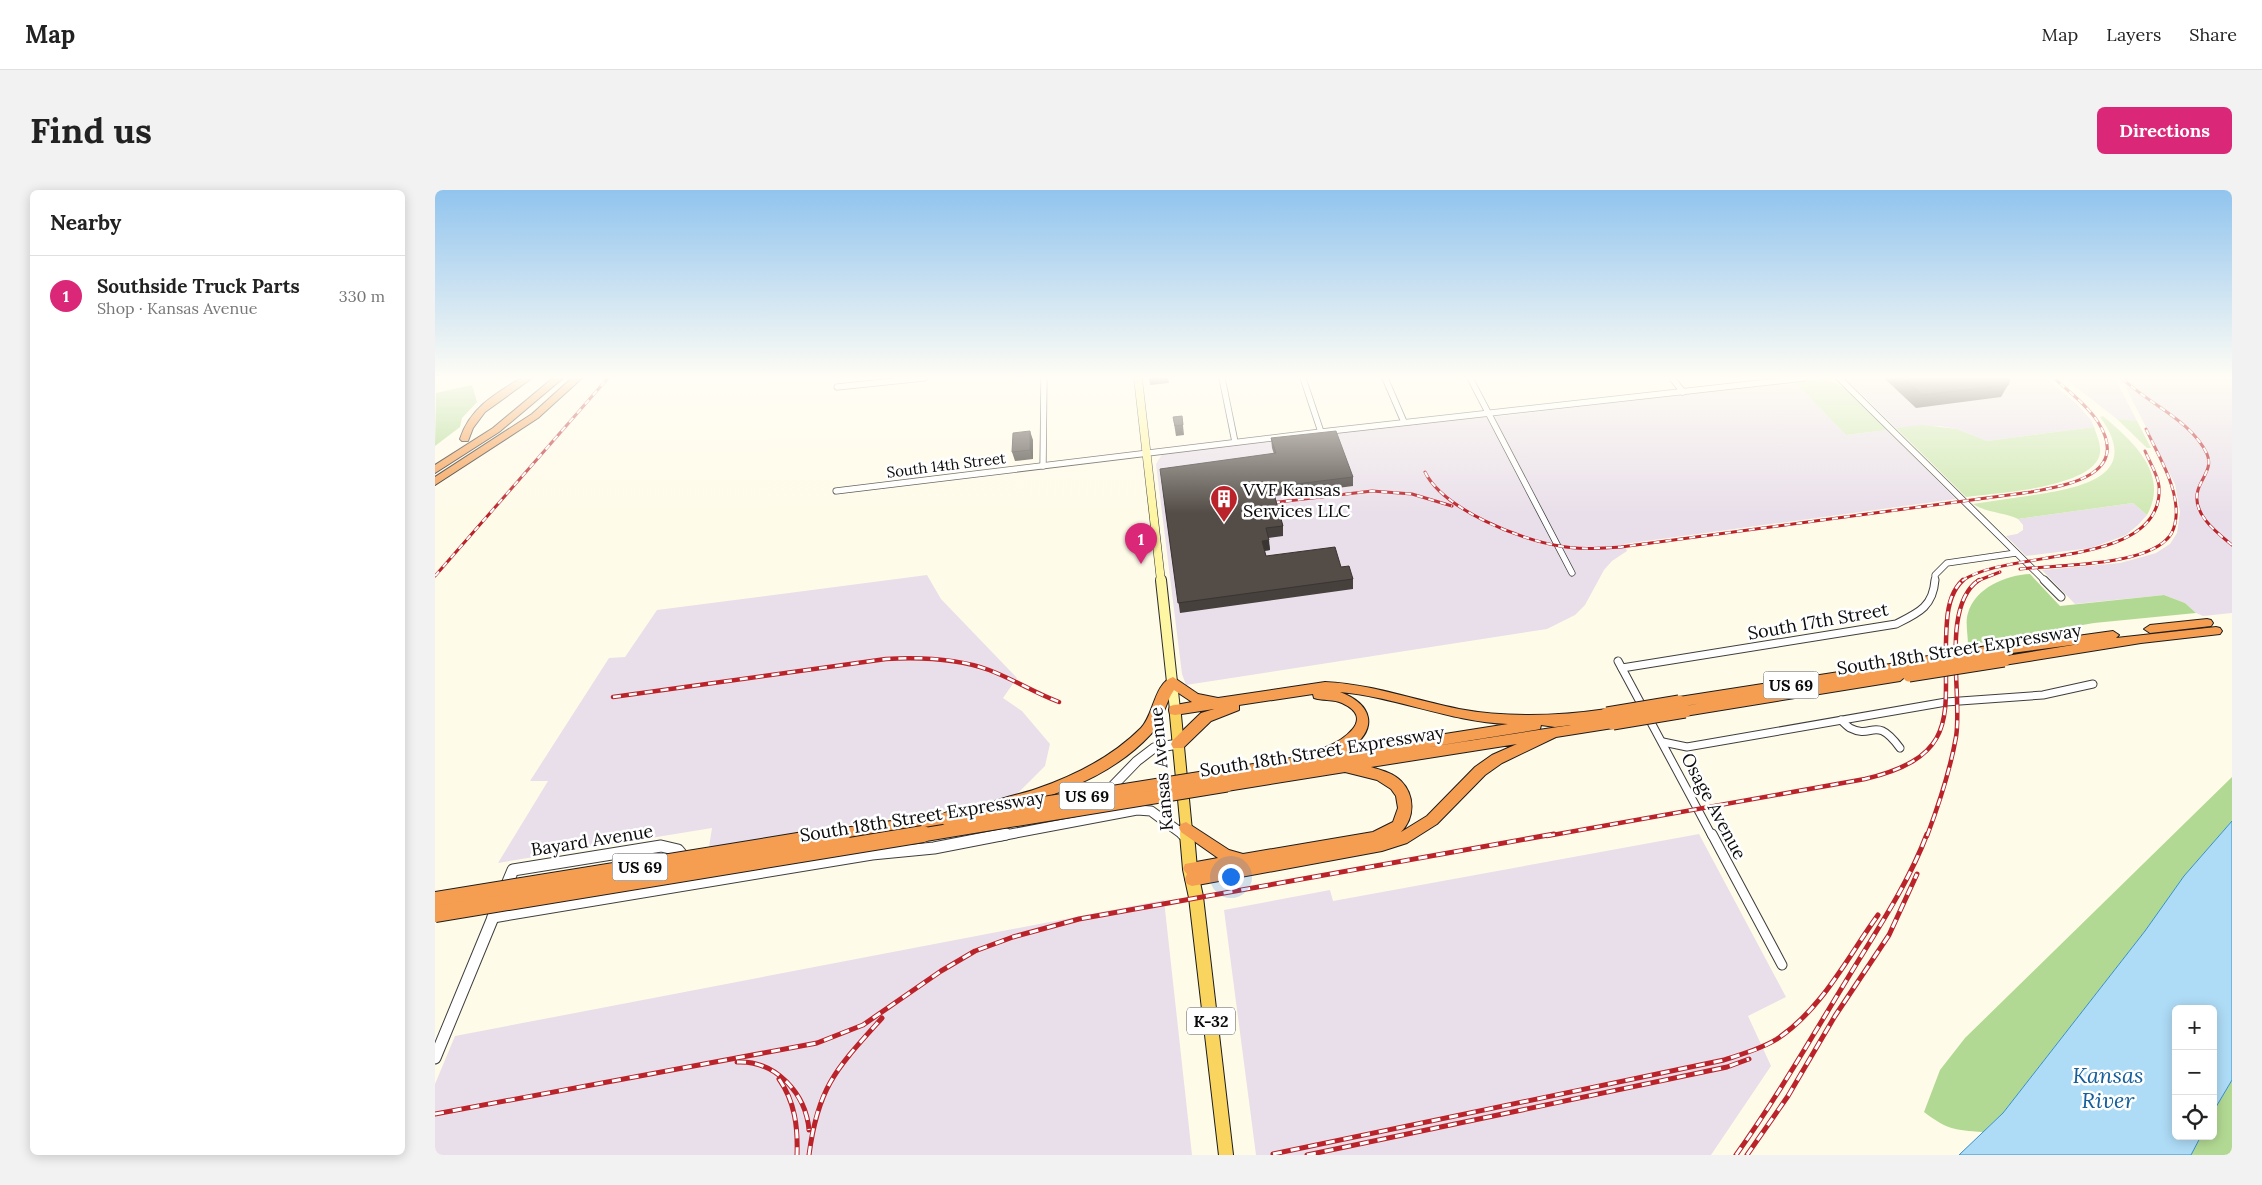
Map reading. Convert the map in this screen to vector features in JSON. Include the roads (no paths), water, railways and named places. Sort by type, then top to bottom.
[{"type":"highway","points":[[465,439],[467,430],[472,423]]},
{"type":"highway","points":[[435,470],[504,423]]},
{"type":"highway","points":[[435,482],[524,423]]},
{"type":"highway","name":"South 18th Street Expressway","points":[[435,900],[947,819],[1227,780],[1337,767],[1553,733],[1610,718],[2000,656],[2141,639],[2211,627]]},
{"type":"highway","points":[[947,819],[965,812],[1015,802],[1075,778],[1119,754],[1147,729],[1157,716],[1161,699],[1173,682],[1194,698],[1217,703]]},
{"type":"highway","points":[[1175,710],[1325,686],[1344,686],[1373,691],[1472,716],[1563,720]]},
{"type":"highway","points":[[1178,744],[1206,717],[1233,707],[1321,694],[1345,698],[1354,704],[1363,719],[1360,734],[1353,742],[1343,748],[1317,754],[1299,763]]},
{"type":"highway","name":"South 18th Street Expressway","points":[[435,914],[1227,780],[1299,763],[1563,720],[1610,718]]},
{"type":"highway","points":[[1191,874],[1382,845],[1402,839],[1432,820],[1480,770],[1510,751],[1553,733]]},
{"type":"highway","points":[[1191,874],[1243,860],[1373,838],[1385,834],[1398,826],[1405,809],[1404,797],[1391,781],[1368,772],[1337,767]]},
{"type":"highway","points":[[1187,832],[1225,856],[1243,860]]},
{"type":"main road","name":"Kansas Avenue","points":[[1143,423],[1173,682],[1191,874],[1226,1155]]},
{"type":"street","points":[[1043,423],[1043,466]]},
{"type":"street","points":[[1231,423],[1235,442]]},
{"type":"street","points":[[1318,423],[1321,432]]},
{"type":"street","name":"South 14th Street","points":[[836,491],[1395,423]]},
{"type":"street","points":[[1494,423],[1572,573]]},
{"type":"street","points":[[1885,423],[2061,597]]},
{"type":"street","name":"South 17th Street","points":[[1620,665],[1896,624],[1923,610],[1934,592],[1935,575],[1947,563],[2016,553]]},
{"type":"street","name":"Osage Avenue","points":[[1620,665],[1782,965]]},
{"type":"street","points":[[1663,742],[1687,747],[1959,701],[2043,695],[2093,684]]},
{"type":"street","points":[[1841,720],[1851,728],[1859,730],[1878,728],[1887,732],[1900,748]]},
{"type":"street","name":"Bayard Avenue","points":[[435,1058],[513,870],[661,846],[678,850],[687,861],[1103,797],[1137,761],[1154,748],[1178,744]]},
{"type":"street","points":[[493,917],[862,856],[934,848],[1137,810],[1151,811],[1187,832]]},
{"type":"water","name":"Kansas River","points":[[2232,821],[2232,1080],[2217,1105],[2217,1005],[2172,1005],[2172,1140],[2199,1140],[2191,1155],[1959,1155],[2003,1113],[2145,931],[2184,876]]},
{"type":"railway","points":[[435,576],[569,423]]},
{"type":"railway","points":[[1425,472],[1434,486],[1448,498],[1484,521],[1504,530],[1543,543],[1568,547],[1621,547],[2031,492],[2062,485],[2091,474],[2101,465],[2107,454],[2106,440],[2098,423]]},
{"type":"railway","points":[[2181,423],[2200,442],[2209,459],[2208,468],[2198,490],[2197,498],[2201,514],[2212,528],[2232,545]]},
{"type":"railway","points":[[2020,569],[2098,563],[2139,555],[2155,548],[2170,536],[2176,520],[2175,497],[2164,467],[2146,429]]},
{"type":"railway","points":[[1962,581],[1983,571],[2111,544],[2137,531],[2154,513],[2159,486],[2145,451]]},
{"type":"railway","points":[[1262,504],[1372,491],[1412,494],[1452,506]]},
{"type":"railway","points":[[1979,580],[2000,572]]},
{"type":"railway","points":[[1927,836],[1944,787],[1956,737],[1955,653],[1956,630],[1960,610],[1967,593],[1979,580]]},
{"type":"railway","points":[[1547,836],[1865,779],[1898,768],[1921,756],[1935,740],[1943,722],[1946,701],[1948,610],[1953,594],[1962,581]]},
{"type":"railway","points":[[613,697],[886,659],[912,658],[938,659],[977,666],[1059,702]]},
{"type":"railway","points":[[435,1114],[817,1043],[863,1025],[941,971],[975,951],[1013,937],[1079,919],[1554,834]]},
{"type":"railway","points":[[1736,1155],[1779,1091],[1890,910],[1910,873],[1927,834]]},
{"type":"railway","points":[[1747,1155],[1788,1096],[1835,1016],[1889,935],[1917,874]]},
{"type":"railway","points":[[1273,1154],[1724,1060],[1771,1043],[1793,1027],[1821,998],[1878,915]]},
{"type":"railway","points":[[809,1155],[818,1112],[832,1079],[841,1065],[882,1018]]},
{"type":"railway","points":[[1307,1155],[1727,1067],[1749,1059]]},
{"type":"railway","points":[[737,1062],[751,1063],[764,1067],[776,1073],[787,1082],[802,1104],[809,1130]]},
{"type":"railway","points":[[779,1079],[792,1106],[797,1135],[797,1155]]},
{"type":"place","name":"VVF Kansas Services LLC","points":[[1224,523]]},
{"type":"place","name":"Southside Truck Parts","points":[[1141,564]]}]
